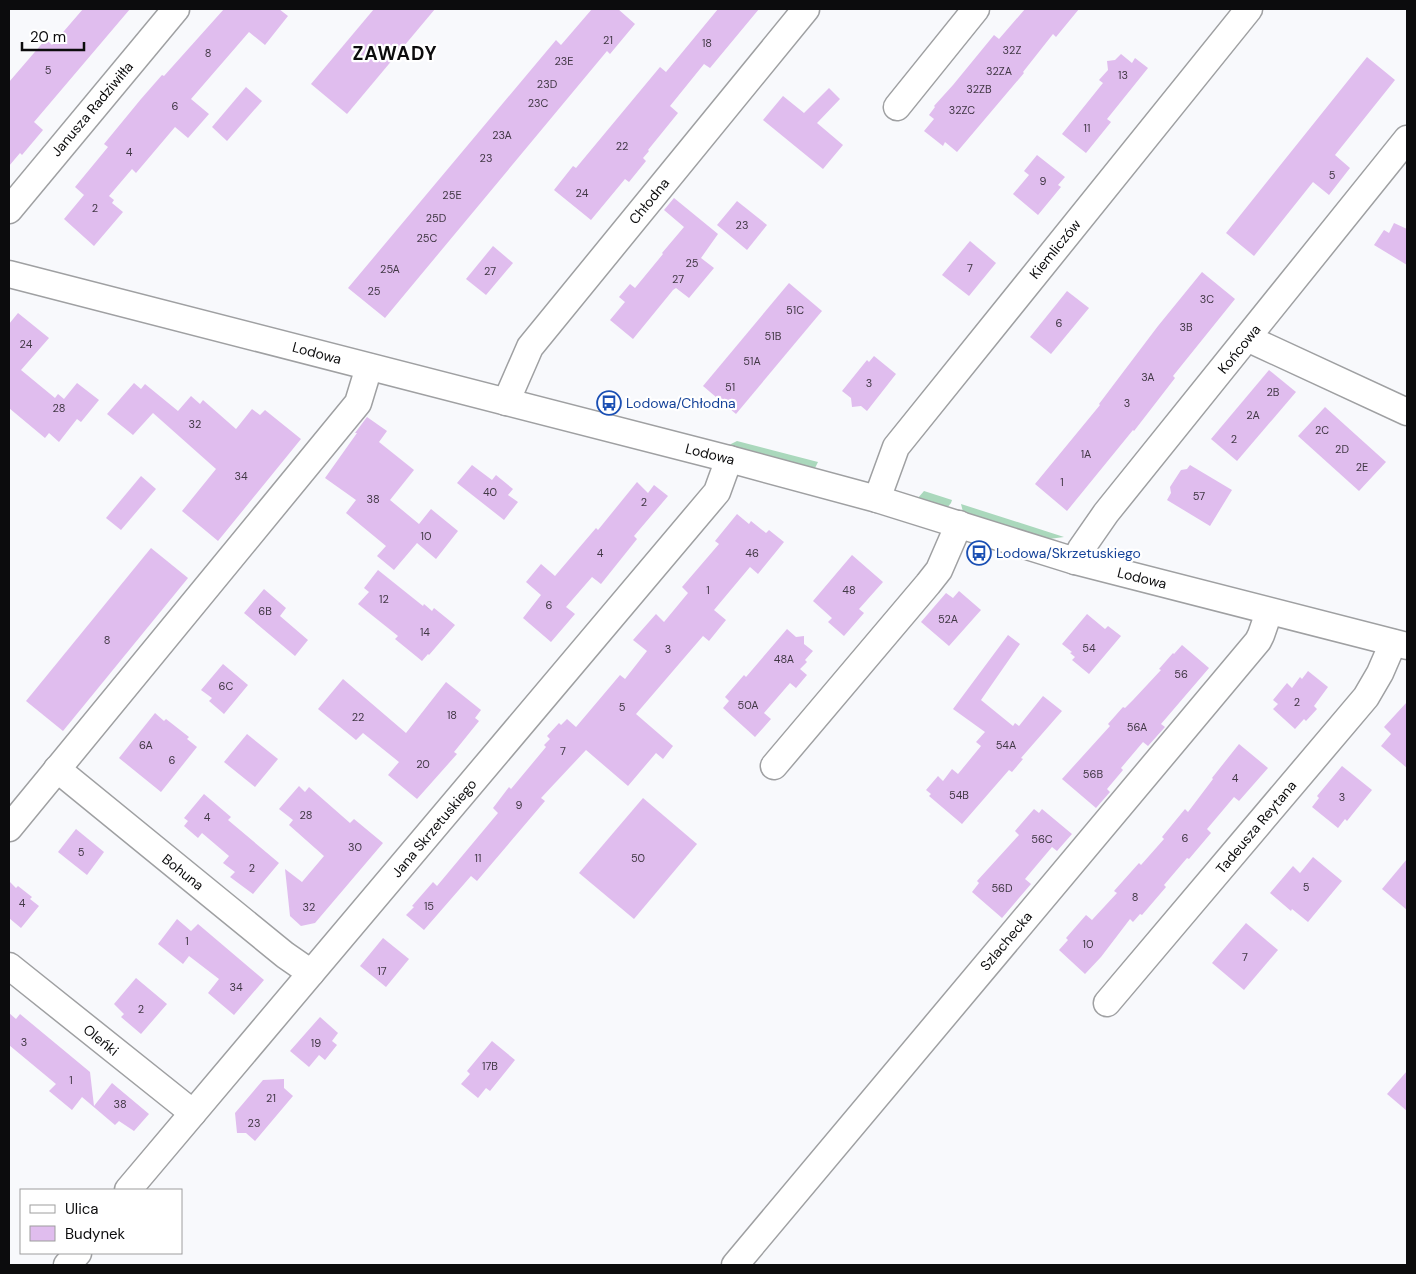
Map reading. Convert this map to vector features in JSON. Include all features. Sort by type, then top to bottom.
[{"type":"street","name":"Janusza Radziwiłła","points":[[9,210],[176,9]]},
{"type":"street","name":"Chłodna","points":[[506,402],[530,347],[806,9]]},
{"type":"street","points":[[897,107],[976,9]]},
{"type":"street","name":"Kiemliczów","points":[[877,499],[896,447],[1249,9]]},
{"type":"street","name":"Końcowa","points":[[1075,561],[1080,549],[1106,513],[1407,140]]},
{"type":"street","name":"Lodowa","points":[[9,274],[729,459],[877,499],[1075,561],[1400,644]]},
{"type":"street","points":[[1247,338],[1407,412]]},
{"type":"street","points":[[9,828],[358,403],[369,367]]},
{"type":"street","name":"Jana Skrzetuskiego","points":[[129,1189],[716,492],[729,459]]},
{"type":"street","points":[[774,766],[939,570],[959,524]]},
{"type":"street","name":"Szlachecka","points":[[734,1265],[1258,641],[1270,612]]},
{"type":"street","name":"Tadeusza Reytana","points":[[1107,1002],[1366,697],[1380,672],[1400,644]]},
{"type":"street","name":"Bohuna","points":[[57,769],[285,955],[311,973]]},
{"type":"street","name":"Oleńki","points":[[9,966],[193,1113]]},
{"type":"street","points":[[68,1265],[77,1254]]},
{"type":"green space","points":[[737,441],[818,462],[815,468],[732,447],[731,444]]},
{"type":"green space","points":[[924,491],[952,500],[951,503],[947,508],[918,498]]},
{"type":"green space","points":[[961,504],[1064,537],[1049,539],[963,512]]},
{"type":"building","points":[[83,9],[130,9],[34,122],[43,130],[22,155],[20,153],[9,166],[9,82],[46,39],[52,45]]},
{"type":"building","points":[[224,9],[279,9],[288,16],[265,45],[249,32],[191,99],[209,114],[188,138],[175,127],[136,173],[132,169],[109,196],[114,200],[112,203],[123,212],[94,246],[64,219],[84,195],[75,187],[108,147],[104,144],[141,99]]},
{"type":"building","points":[[374,9],[435,9],[347,114],[311,84]]},
{"type":"building","points":[[592,9],[618,9],[635,24],[610,54],[607,51],[385,318],[348,288],[556,40],[561,45]]},
{"type":"building","points":[[718,9],[759,9],[710,68],[704,64],[670,106],[678,113],[648,150],[643,158],[646,161],[629,182],[625,179],[591,220],[554,190],[573,166],[576,168],[660,67],[666,72]]},
{"type":"building","points":[[1025,9],[1079,9],[1056,37],[1053,34],[1024,73],[957,152],[945,142],[943,146],[924,131],[934,119],[929,115],[934,106],[994,35],[999,39]]},
{"type":"building","points":[[1121,54],[1132,63],[1135,58],[1148,68],[1107,119],[1111,122],[1086,153],[1062,134],[1103,83],[1099,80],[1108,70],[1107,61],[1115,60]]},
{"type":"building","points":[[1367,57],[1395,80],[1335,155],[1350,168],[1329,195],[1313,182],[1254,256],[1226,233]]},
{"type":"building","points":[[246,87],[262,101],[227,141],[212,127]]},
{"type":"building","points":[[829,88],[840,99],[817,123],[843,145],[823,169],[763,120],[783,96],[804,113]]},
{"type":"building","points":[[1037,155],[1065,177],[1058,185],[1061,187],[1038,215],[1013,194],[1029,175],[1024,171]]},
{"type":"building","points":[[674,198],[718,234],[701,258],[714,268],[689,298],[676,288],[673,290],[633,339],[610,320],[625,302],[619,297],[630,284],[635,288],[684,227],[664,210]]},
{"type":"building","points":[[737,201],[767,225],[747,250],[717,225]]},
{"type":"building","points":[[1394,223],[1407,229],[1407,265],[1374,245],[1384,230],[1389,233]]},
{"type":"building","points":[[970,241],[996,263],[969,296],[942,275]]},
{"type":"building","points":[[493,246],[513,263],[486,295],[466,279]]},
{"type":"building","points":[[1202,272],[1235,299],[1173,376],[1175,378],[1134,431],[1067,511],[1035,484],[1100,405],[1158,326]]},
{"type":"building","points":[[789,283],[822,311],[736,414],[703,386]]},
{"type":"building","points":[[1067,291],[1089,308],[1051,354],[1030,337]]},
{"type":"building","points":[[18,313],[49,338],[21,370],[55,398],[58,394],[64,399],[77,383],[99,400],[81,422],[77,419],[59,442],[49,433],[45,438],[9,408],[9,324]]},
{"type":"building","points":[[874,356],[896,374],[867,411],[861,406],[852,407],[851,398],[842,391],[867,360],[869,362]]},
{"type":"building","points":[[1269,370],[1296,392],[1237,461],[1211,439]]},
{"type":"building","points":[[134,383],[141,389],[145,384],[178,411],[191,396],[200,404],[203,400],[236,429],[252,409],[260,415],[265,410],[301,439],[218,541],[182,511],[216,469],[153,413],[133,435],[107,414]]},
{"type":"building","points":[[1325,407],[1386,462],[1359,491],[1298,436]]},
{"type":"building","points":[[367,417],[387,431],[379,442],[414,470],[390,500],[419,524],[431,509],[458,531],[436,559],[417,543],[394,570],[377,556],[386,546],[346,513],[356,500],[325,478]]},
{"type":"building","points":[[472,465],[492,480],[496,475],[513,489],[508,495],[518,502],[504,520],[457,483]]},
{"type":"building","points":[[1190,465],[1232,490],[1210,526],[1167,500],[1171,493],[1170,487],[1181,470],[1187,469]]},
{"type":"building","points":[[141,476],[156,489],[121,530],[106,518]]},
{"type":"building","points":[[637,482],[648,493],[654,485],[668,496],[634,536],[637,539],[601,584],[592,577],[566,607],[575,614],[551,642],[523,618],[541,595],[526,582],[541,564],[555,576],[596,528],[598,530]]},
{"type":"building","points":[[737,514],[749,524],[751,521],[766,533],[769,530],[784,542],[758,574],[750,567],[714,610],[726,620],[709,641],[703,636],[636,714],[673,746],[663,759],[656,753],[628,786],[586,750],[541,798],[545,801],[477,881],[471,876],[424,930],[406,915],[414,907],[412,906],[433,882],[437,886],[498,813],[493,808],[509,787],[511,789],[546,747],[544,745],[550,739],[547,736],[559,723],[561,725],[567,719],[576,727],[620,675],[625,679],[647,651],[633,640],[656,614],[664,622],[688,593],[682,587],[719,544],[715,541]]},
{"type":"building","points":[[151,548],[188,578],[63,731],[26,701]]},
{"type":"building","points":[[852,555],[883,582],[859,609],[864,613],[844,636],[828,622],[832,618],[813,601]]},
{"type":"building","points":[[378,570],[423,606],[424,604],[432,611],[434,608],[455,625],[422,661],[395,639],[398,636],[358,604],[369,592],[364,588]]},
{"type":"building","points":[[264,589],[286,608],[280,616],[308,640],[295,656],[244,613]]},
{"type":"building","points":[[959,591],[981,610],[949,646],[921,622],[946,593],[953,598]]},
{"type":"building","points":[[1087,614],[1105,629],[1108,626],[1121,636],[1089,674],[1072,660],[1075,657],[1070,653],[1072,652],[1062,644]]},
{"type":"building","points":[[787,629],[796,637],[804,636],[804,644],[813,651],[805,660],[807,662],[800,669],[807,675],[796,688],[790,683],[764,713],[771,719],[755,737],[723,708],[729,701],[725,697],[744,675],[746,677]]},
{"type":"building","points":[[1008,635],[1020,644],[981,700],[1013,726],[1015,723],[1019,726],[1043,696],[1062,711],[1021,758],[1023,759],[1012,772],[1009,770],[962,824],[929,796],[931,794],[926,790],[938,776],[943,781],[952,769],[958,774],[981,746],[976,742],[985,732],[953,709]]},
{"type":"building","points":[[1182,645],[1209,668],[1161,724],[1165,727],[1148,746],[1143,742],[1121,768],[1123,770],[1107,789],[1110,792],[1096,808],[1062,779],[1110,726],[1108,724],[1123,707],[1125,708],[1133,700]]},
{"type":"building","points":[[223,664],[248,685],[224,714],[209,701],[212,698],[201,690]]},
{"type":"building","points":[[1308,671],[1328,687],[1314,706],[1317,709],[1295,729],[1273,709],[1278,704],[1273,700],[1287,683],[1292,688],[1300,677],[1302,679]]},
{"type":"building","points":[[343,679],[406,733],[446,682],[481,710],[475,718],[479,721],[454,752],[457,754],[417,799],[388,775],[399,762],[363,733],[356,740],[318,709]]},
{"type":"building","points":[[1407,702],[1407,768],[1381,746],[1391,734],[1384,727]]},
{"type":"building","points":[[155,713],[189,737],[187,739],[197,747],[161,792],[119,758]]},
{"type":"building","points":[[247,734],[278,759],[255,787],[224,762]]},
{"type":"building","points":[[1239,744],[1268,768],[1239,801],[1234,797],[1207,829],[1211,833],[1164,885],[1166,887],[1142,915],[1140,914],[1133,922],[1130,919],[1101,957],[1085,974],[1059,950],[1068,940],[1066,938],[1086,915],[1092,920],[1117,893],[1114,891],[1164,839],[1162,837],[1185,809],[1188,812]]},
{"type":"building","points":[[1342,766],[1372,790],[1347,821],[1345,819],[1338,828],[1312,807],[1319,798],[1317,796]]},
{"type":"building","points":[[299,786],[305,792],[309,787],[350,823],[354,819],[383,843],[315,923],[301,926],[290,916],[285,869],[302,882],[324,856],[289,825],[293,820],[279,809]]},
{"type":"building","points":[[204,794],[231,817],[228,820],[279,863],[253,894],[230,877],[235,872],[223,863],[229,856],[202,833],[198,838],[184,826],[188,821],[184,818]]},
{"type":"building","points":[[643,798],[697,844],[634,919],[579,873]]},
{"type":"building","points":[[1034,809],[1039,813],[1042,809],[1072,834],[1057,851],[1052,847],[1025,879],[1031,884],[1002,918],[972,892],[979,883],[977,881],[1019,835],[1015,831]]},
{"type":"building","points":[[76,829],[104,852],[87,875],[58,852]]},
{"type":"building","points":[[1313,857],[1342,881],[1308,922],[1292,909],[1291,911],[1270,893],[1293,866],[1300,873]]},
{"type":"building","points":[[1407,859],[1407,910],[1382,889]]},
{"type":"building","points":[[9,881],[16,888],[18,886],[32,897],[30,899],[39,906],[21,928],[9,918]]},
{"type":"building","points":[[177,919],[191,931],[198,924],[264,980],[234,1015],[208,993],[219,979],[189,956],[183,964],[158,944]]},
{"type":"building","points":[[1246,923],[1278,950],[1244,990],[1212,963]]},
{"type":"building","points":[[383,938],[409,959],[386,987],[360,966]]},
{"type":"building","points":[[136,978],[167,1004],[141,1034],[121,1017],[124,1014],[114,1004]]},
{"type":"building","points":[[9,1013],[16,1019],[20,1014],[90,1072],[94,1106],[112,1083],[149,1114],[134,1131],[119,1121],[115,1125],[82,1097],[72,1110],[49,1091],[56,1084],[9,1045]]},
{"type":"building","points":[[320,1017],[338,1033],[332,1041],[337,1045],[325,1060],[319,1055],[309,1067],[290,1051]]},
{"type":"building","points":[[492,1041],[515,1060],[490,1091],[486,1088],[478,1098],[461,1084],[470,1074],[467,1071]]},
{"type":"building","points":[[1407,1071],[1407,1111],[1387,1094]]},
{"type":"building","points":[[284,1079],[284,1088],[293,1096],[255,1141],[246,1133],[237,1133],[235,1113],[263,1080]]},
{"type":"place","name":"Lodowa/Chłodna","points":[[609,403]]},
{"type":"place","name":"Lodowa/Skrzetuskiego","points":[[979,553]]},
{"type":"district","name":"ZAWADY","points":[[395,53]]}]
